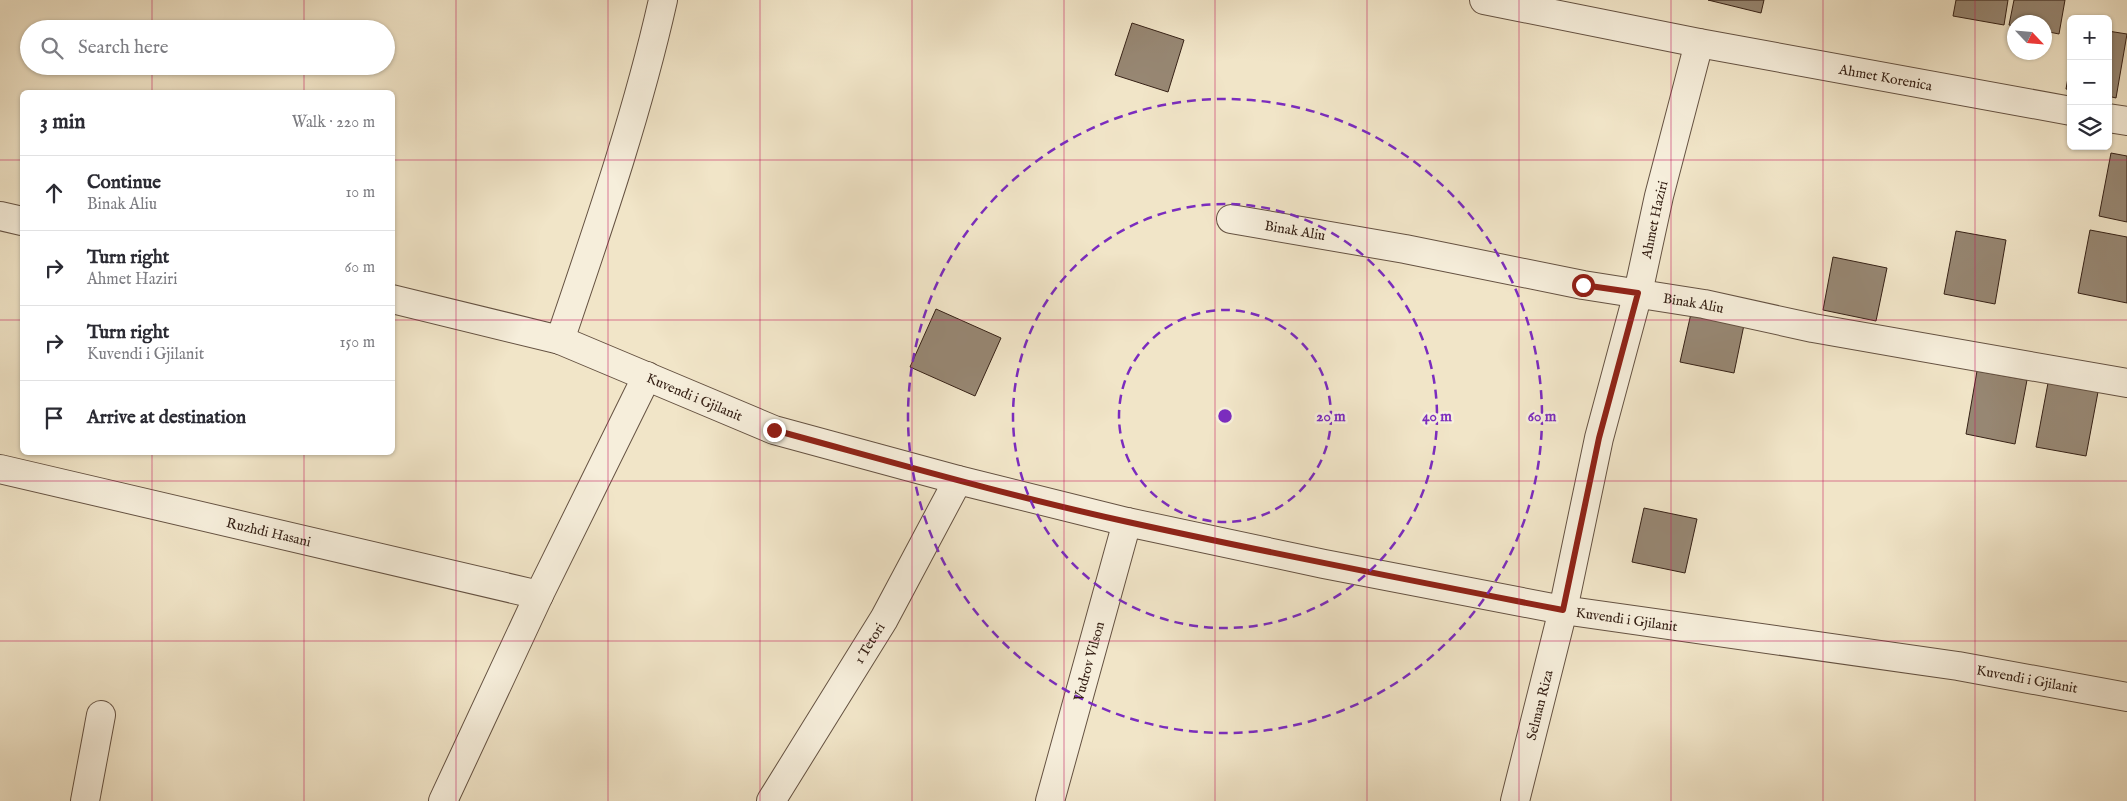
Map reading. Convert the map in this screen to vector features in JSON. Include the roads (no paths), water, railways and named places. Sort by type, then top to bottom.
[{"type":"street","points":[[560,340],[602,216],[648,67],[663,0]]},
{"type":"street","points":[[1484,0],[1699,43]]},
{"type":"street","name":"Ahmet Korenica","points":[[1699,43],[2067,110]]},
{"type":"street","name":"Ahmet Haziri","points":[[1563,610],[1599,438],[1638,293],[1659,196],[1699,43]]},
{"type":"street","points":[[2112,119],[2127,121]]},
{"type":"street","points":[[0,216],[20,220]]},
{"type":"street","name":"Binak Aliu","points":[[1231,219],[1406,249],[1583,285],[1704,304],[1813,328],[2127,382]]},
{"type":"street","name":"Kuvendi i Gjilanit","points":[[395,299],[560,340],[774,430],[958,480],[1127,522],[1324,564],[1563,610],[1958,666],[2127,697]]},
{"type":"street","points":[[443,801],[539,595],[646,376]]},
{"type":"street","name":"Ruzhdi Hasani","points":[[0,469],[539,595]]},
{"type":"street","name":"1 Tetori","points":[[771,801],[884,619],[958,480]]},
{"type":"street","name":"Vudrov Vilson","points":[[1050,801],[1127,522]]},
{"type":"street","name":"Selman Riza","points":[[1515,801],[1563,610]]},
{"type":"street","points":[[85,801],[101,715]]}]
